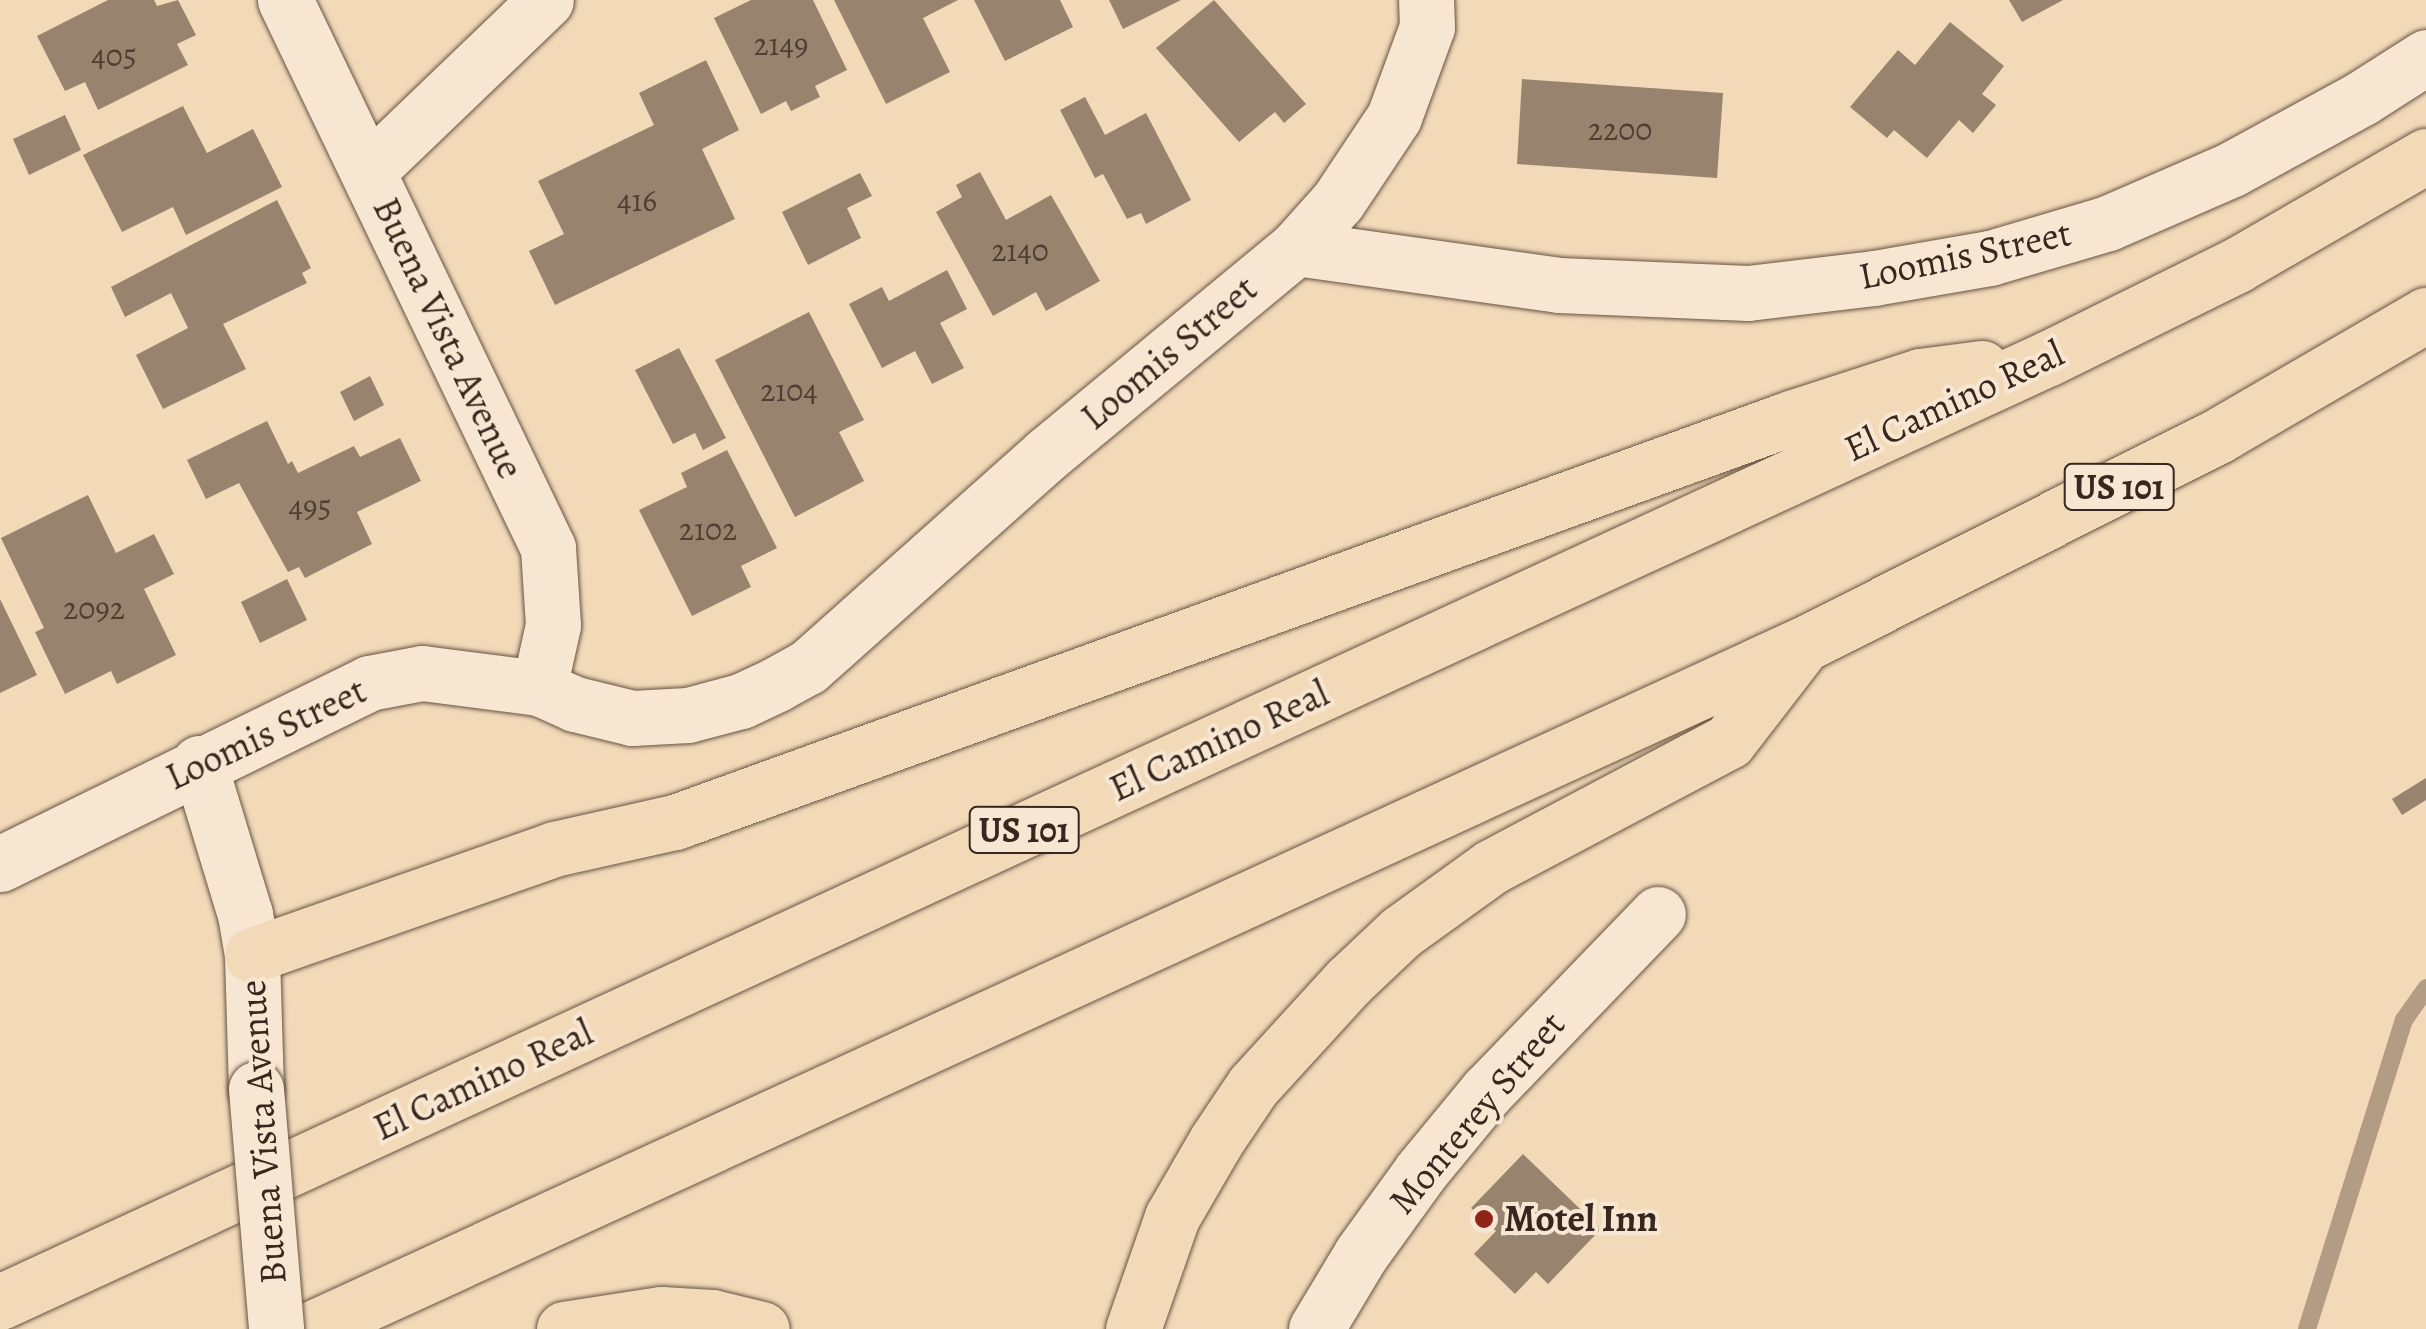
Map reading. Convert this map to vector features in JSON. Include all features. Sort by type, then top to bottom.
[{"type":"highway","name":"El Camino Real","points":[[0,1302],[2048,358],[2237,265],[2426,156]]},
{"type":"highway","name":"US 101","points":[[311,1329],[1804,644],[2222,434],[2426,315]]},
{"type":"highway","points":[[252,955],[554,850],[675,822],[1791,418],[1920,376],[2048,358]]},
{"type":"highway","points":[[1133,1329],[1172,1217],[1216,1141],[1254,1086],[1349,981],[1402,932],[1491,867],[1729,741],[1804,644]]},
{"type":"highway","points":[[564,1329],[660,1314],[712,1317],[762,1329]]},
{"type":"street","name":"Buena Vista Avenue","points":[[285,0],[548,548],[553,625],[539,688]]},
{"type":"street","points":[[369,170],[546,0]]},
{"type":"street","points":[[1296,248],[1338,201],[1394,117],[1427,27],[1426,0]]},
{"type":"street","name":"Loomis Street","points":[[0,864],[199,762],[369,683],[422,672],[539,688],[576,704],[632,718],[688,716],[741,701],[808,667],[1047,454],[1296,248],[1558,284],[1748,293],[1990,258],[2108,223],[2232,169],[2362,98],[2426,57]]},
{"type":"street","name":"Buena Vista Avenue","points":[[199,762],[245,914],[252,955],[256,1088],[276,1329]]},
{"type":"street","name":"Monterey Street","points":[[1316,1329],[1421,1170],[1487,1091],[1658,914]]},
{"type":"building","points":[[108,0],[154,0],[157,6],[178,0],[196,35],[177,44],[188,65],[98,110],[85,82],[65,91],[37,36]]},
{"type":"building","points":[[751,0],[813,0],[847,70],[815,86],[820,97],[791,111],[786,101],[761,114],[714,18]]},
{"type":"building","points":[[834,0],[958,0],[923,18],[950,72],[886,104]]},
{"type":"building","points":[[974,0],[1060,0],[1073,27],[1005,61]]},
{"type":"building","points":[[1109,0],[1181,0],[1123,29]]},
{"type":"building","points":[[1214,0],[1306,104],[1284,123],[1275,112],[1239,142],[1156,48]]},
{"type":"building","points":[[2009,0],[2063,0],[2022,22]]},
{"type":"building","points":[[1950,22],[2004,66],[1982,94],[1996,105],[1973,133],[1959,120],[1927,158],[1894,130],[1887,138],[1850,107],[1898,50],[1915,65]]},
{"type":"building","points":[[706,60],[739,130],[702,149],[735,219],[555,305],[529,251],[564,234],[538,181],[654,125],[639,93]]},
{"type":"building","points":[[1522,79],[1723,93],[1717,178],[1517,164]]},
{"type":"building","points":[[1085,97],[1105,135],[1146,113],[1191,200],[1146,224],[1141,213],[1127,219],[1103,174],[1095,178],[1060,110]]},
{"type":"building","points":[[183,106],[207,153],[253,129],[282,187],[186,235],[173,207],[122,232],[83,155]]},
{"type":"building","points":[[65,115],[81,150],[29,175],[13,139]]},
{"type":"building","points":[[980,172],[1006,220],[1051,195],[1100,281],[1046,311],[1036,292],[993,316],[936,212],[962,197],[956,185]]},
{"type":"building","points":[[860,173],[872,196],[847,208],[861,238],[808,265],[782,212]]},
{"type":"building","points":[[277,200],[311,268],[302,273],[307,283],[223,324],[246,369],[163,409],[136,355],[188,328],[171,293],[125,317],[111,287]]},
{"type":"building","points":[[947,270],[967,309],[940,323],[964,368],[932,384],[915,351],[882,368],[849,304],[882,287],[889,301]]},
{"type":"building","points":[[809,312],[864,420],[839,432],[864,481],[795,517],[715,360]]},
{"type":"building","points":[[679,348],[726,438],[703,450],[695,433],[673,444],[635,370]]},
{"type":"building","points":[[370,376],[384,405],[354,421],[340,392]]},
{"type":"building","points":[[267,421],[288,464],[292,461],[298,473],[354,446],[360,457],[400,438],[421,481],[357,512],[372,544],[305,578],[299,567],[288,572],[239,483],[206,499],[187,460]]},
{"type":"building","points":[[727,450],[777,548],[741,566],[751,587],[692,616],[639,510],[687,487],[681,473]]},
{"type":"building","points":[[88,495],[116,553],[154,534],[174,574],[144,589],[176,655],[117,684],[111,671],[65,694],[35,632],[44,628],[1,538]]},
{"type":"building","points":[[287,579],[307,620],[260,643],[241,602]]},
{"type":"building","points":[[0,599],[37,675],[0,693]]},
{"type":"building","points":[[2426,778],[2426,800],[2402,815],[2392,799]]},
{"type":"building","points":[[1523,1154],[1601,1229],[1548,1284],[1536,1272],[1515,1294],[1474,1254],[1496,1231],[1471,1208]]},
{"type":"waterway","points":[[2307,1329],[2404,1020],[2426,988]]},
{"type":"place","name":"Motel Inn","points":[[1484,1219]]}]
